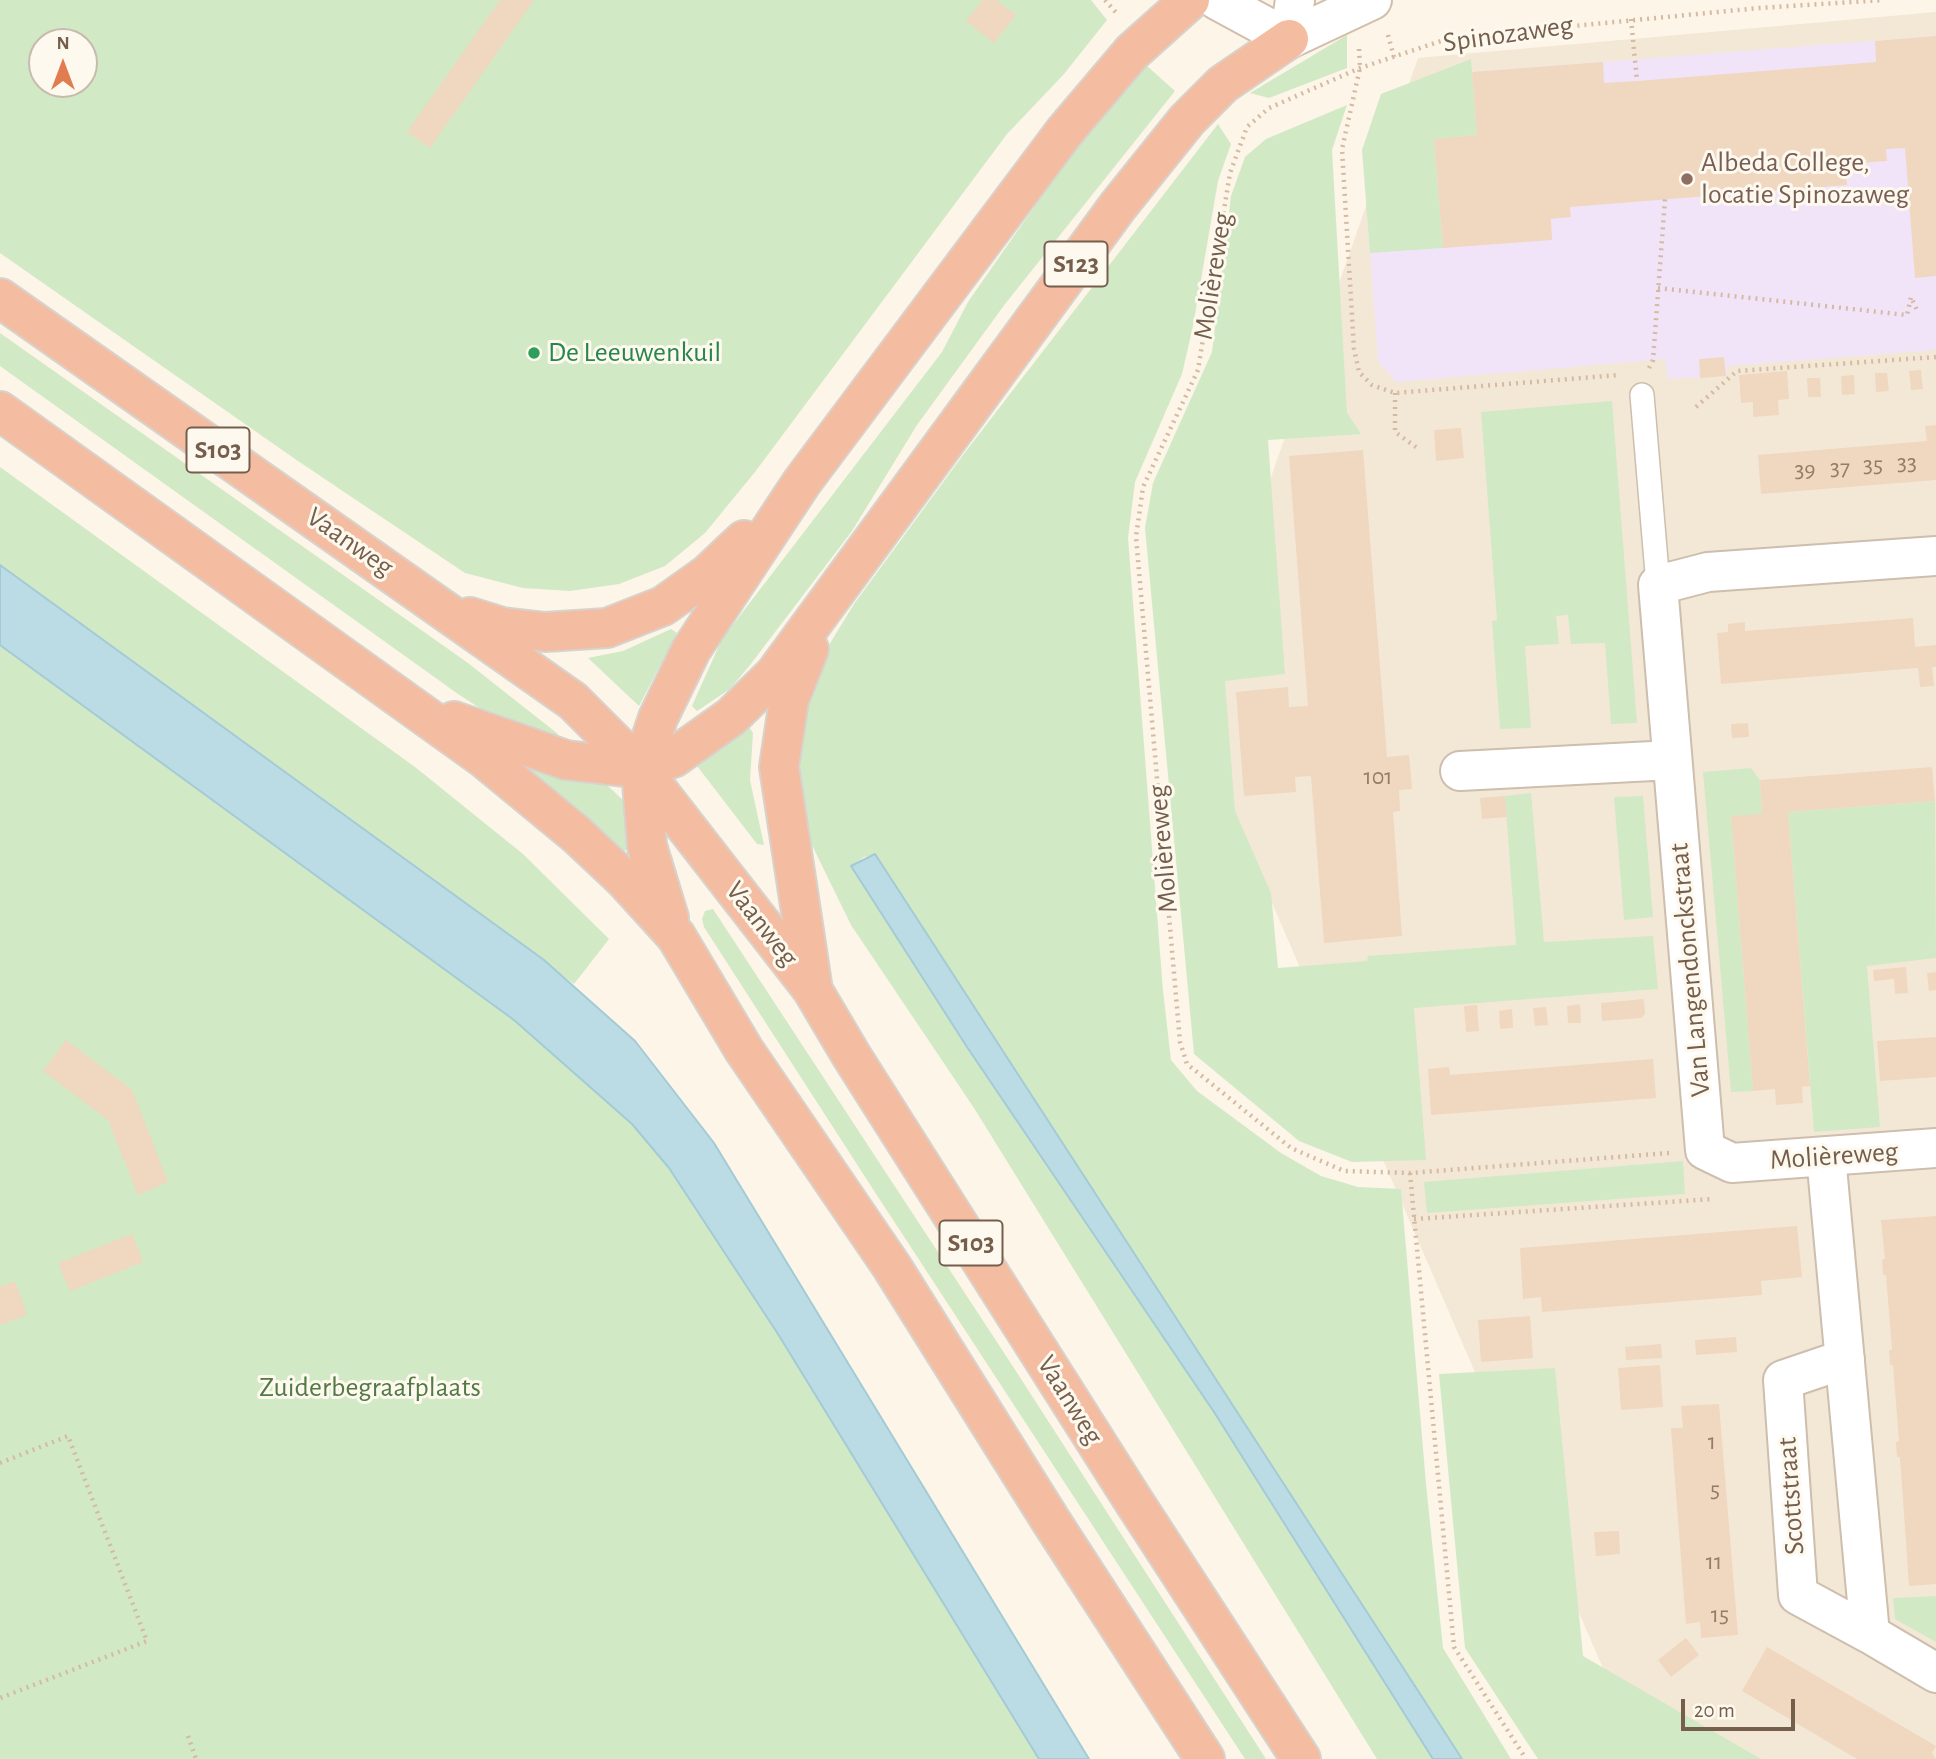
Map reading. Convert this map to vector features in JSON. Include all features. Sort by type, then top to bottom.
[{"type":"highway","points":[[676,936],[657,885],[647,846],[641,769],[658,718],[685,661],[802,482],[1074,120],[1132,52],[1190,0]]},
{"type":"highway","name":"S123","points":[[641,769],[673,758],[731,717],[775,674],[1118,206],[1187,120],[1223,84],[1289,39]]},
{"type":"highway","name":"Vaanweg","points":[[0,298],[573,701],[641,769],[812,989],[1116,1474],[1301,1759]]},
{"type":"highway","name":"S103","points":[[0,411],[485,759],[576,834],[625,880],[676,936],[744,1050],[892,1267],[1051,1521],[1205,1759]]},
{"type":"highway","points":[[435,602],[502,627],[545,632],[607,628],[663,606],[708,574],[802,482]]},
{"type":"highway","points":[[812,989],[779,767],[789,700],[828,605]]},
{"type":"highway","points":[[409,705],[566,760],[641,769]]},
{"type":"street","points":[[1217,0],[1289,39],[1295,0]]},
{"type":"street","name":"S123","points":[[1289,39],[1371,0]]},
{"type":"street","points":[[1658,585],[1708,572],[1936,556]]},
{"type":"street","name":"Van Langendonckstraat","points":[[1658,585],[1672,760],[1718,1156]]},
{"type":"street","points":[[1460,771],[1672,760]]},
{"type":"street","name":"Molièreweg","points":[[1718,1156],[1826,1156],[1936,1148]]},
{"type":"street","points":[[1826,1156],[1870,1634]]},
{"type":"street","name":"Scottstraat","points":[[1845,1359],[1783,1380],[1798,1595],[1936,1673]]},
{"type":"lane","name":"Van Langendonckstraat","points":[[1642,395],[1654,564],[1658,585]]},
{"type":"path","name":"Spinozaweg","points":[[1269,108],[1360,68],[1450,38],[1631,19],[1884,0]]},
{"type":"path","points":[[1631,19],[1637,81]]},
{"type":"path","points":[[1360,68],[1342,149],[1354,349],[1359,372],[1372,385],[1395,393],[1624,375],[1642,395]]},
{"type":"path","name":"Molièreweg","points":[[1269,108],[1247,127],[1230,173],[1198,370],[1143,487],[1136,537],[1180,1042],[1187,1064],[1291,1147],[1344,1171],[1410,1173],[1718,1156]]},
{"type":"path","points":[[1653,360],[1665,199]]},
{"type":"path","points":[[1658,288],[1907,315],[1911,297],[1917,310]]},
{"type":"path","points":[[1696,407],[1737,371],[1936,357]]},
{"type":"path","points":[[1395,393],[1395,432],[1420,450]]},
{"type":"path","points":[[1410,1173],[1454,1647],[1526,1759]]},
{"type":"path","points":[[1414,1219],[1718,1198]]},
{"type":"path","points":[[0,1463],[68,1436],[147,1641],[0,1698]]},
{"type":"path","points":[[188,1736],[196,1759]]},
{"type":"shaded area","points":[[1936,12],[1936,1759],[1726,1759],[1615,1696],[1189,711],[1418,58]]},
{"type":"shaded area","name":"Albeda College, locatie Spinozaweg","points":[[1936,36],[1936,350],[1728,366],[1726,376],[1668,379],[1665,359],[1396,382],[1378,361],[1368,224],[1441,219],[1434,139],[1477,135],[1472,72]]},
{"type":"green space","name":"De Leeuwenkuil","points":[[0,0],[1091,0],[1107,20],[1064,74],[1007,134],[755,472],[705,533],[665,566],[619,584],[570,591],[523,588],[465,573],[298,461],[0,253]]},
{"type":"green space","points":[[1347,35],[1347,68],[1269,98],[1250,93]]},
{"type":"green space","points":[[1471,59],[1477,135],[1434,139],[1443,248],[1370,253],[1362,150],[1381,94]]},
{"type":"green space","points":[[1146,65],[1175,91],[1005,304],[917,425],[852,531],[750,665],[730,689],[697,711],[692,706],[722,639],[942,352],[968,302],[1064,164]]},
{"type":"green space","points":[[1347,105],[1332,150],[1347,413],[1361,434],[1268,440],[1285,674],[1225,681],[1235,811],[1271,893],[1278,968],[1367,961],[1368,956],[1516,945],[1505,796],[1531,793],[1544,942],[1653,936],[1658,989],[1414,1008],[1426,1160],[1352,1162],[1299,1141],[1194,1054],[1145,528],[1153,483],[1212,352],[1231,196],[1245,157],[1266,139]]},
{"type":"green space","points":[[1218,124],[1231,144],[1218,181],[1193,326],[1182,374],[1135,482],[1128,538],[1163,991],[1171,1060],[1197,1091],[1281,1153],[1321,1176],[1358,1187],[1401,1189],[1443,1648],[1511,1759],[1462,1759],[875,855],[864,857],[852,866],[967,1047],[1214,1412],[1433,1759],[1377,1759],[974,1108],[851,925],[810,841],[798,766],[815,668],[854,604],[963,455]]},
{"type":"green space","points":[[0,333],[468,663],[558,734],[557,741],[492,716],[458,694],[0,366]]},
{"type":"green space","points":[[1612,401],[1637,723],[1611,724],[1605,643],[1571,644],[1568,615],[1556,616],[1559,644],[1525,646],[1531,728],[1500,729],[1492,621],[1497,620],[1481,412]]},
{"type":"green space","points":[[0,467],[415,767],[523,854],[609,939],[574,984],[0,565]]},
{"type":"green space","points":[[671,629],[677,633],[639,706],[588,658],[623,651]]},
{"type":"green space","name":"Zuiderbegraafplaats","points":[[0,645],[514,1020],[632,1124],[669,1168],[778,1334],[1039,1759],[0,1759]]},
{"type":"green space","points":[[749,727],[753,733],[750,780],[764,845],[757,844],[694,762],[697,756]]},
{"type":"green space","points":[[519,761],[595,774],[623,800],[629,849],[623,851]]},
{"type":"green space","points":[[1751,768],[1760,780],[1762,814],[1731,817],[1753,1091],[1731,1092],[1703,772]]},
{"type":"green space","points":[[1643,796],[1653,917],[1624,920],[1614,797]]},
{"type":"green space","points":[[1935,801],[1936,958],[1867,966],[1880,1127],[1814,1132],[1788,812]]},
{"type":"green space","points":[[713,909],[1266,1759],[1245,1759],[869,1183],[704,927],[702,919],[705,911]]},
{"type":"green space","points":[[1683,1161],[1685,1194],[1427,1213],[1424,1182]]},
{"type":"green space","points":[[1555,1368],[1583,1656],[1761,1759],[1538,1759],[1465,1648],[1439,1374]]},
{"type":"green space","points":[[1936,1596],[1936,1642],[1895,1619],[1893,1598]]},
{"type":"water","points":[[0,565],[544,960],[635,1041],[714,1143],[1089,1759],[1039,1759],[778,1334],[669,1168],[632,1124],[514,1020],[0,645]]},
{"type":"water","points":[[875,854],[1462,1759],[1433,1759],[1214,1412],[967,1047],[851,866]]},
{"type":"building","points":[[500,0],[534,0],[430,148],[407,132]]},
{"type":"building","points":[[983,0],[996,0],[1016,15],[994,43],[966,21]]},
{"type":"building","points":[[1936,36],[1936,276],[1915,278],[1905,148],[1886,149],[1887,161],[1845,164],[1847,185],[1570,207],[1571,217],[1551,219],[1552,240],[1443,248],[1434,139],[1477,135],[1472,72],[1603,62],[1604,83],[1637,81],[1876,62],[1875,41]]},
{"type":"building","points":[[1724,357],[1726,376],[1700,378],[1699,359]]},
{"type":"building","points":[[1921,370],[1923,389],[1911,390],[1909,371]]},
{"type":"building","points":[[1787,371],[1789,399],[1778,400],[1779,415],[1753,417],[1753,402],[1741,403],[1739,375]]},
{"type":"building","points":[[1875,373],[1887,373],[1889,391],[1876,392]]},
{"type":"building","points":[[1854,375],[1855,394],[1842,395],[1841,376]]},
{"type":"building","points":[[1807,378],[1820,378],[1821,397],[1808,397]]},
{"type":"building","points":[[1936,425],[1936,480],[1761,494],[1758,455],[1927,441],[1925,426]]},
{"type":"building","points":[[1461,428],[1464,458],[1436,461],[1434,430]]},
{"type":"building","points":[[1363,450],[1387,757],[1409,755],[1412,789],[1399,790],[1400,811],[1393,812],[1402,936],[1324,943],[1311,776],[1295,777],[1296,792],[1244,796],[1236,692],[1288,687],[1289,707],[1308,706],[1289,456]]},
{"type":"building","points":[[1913,618],[1915,647],[1936,645],[1936,667],[1932,667],[1934,686],[1920,687],[1918,668],[1721,684],[1717,633],[1728,632],[1728,624],[1745,622],[1745,631]]},
{"type":"building","points":[[1748,723],[1749,737],[1732,738],[1731,724]]},
{"type":"building","points":[[1932,767],[1935,801],[1788,812],[1810,1086],[1802,1087],[1803,1103],[1776,1105],[1775,1089],[1753,1091],[1731,816],[1762,814],[1760,780]]},
{"type":"building","points":[[1505,796],[1507,817],[1482,819],[1480,798]]},
{"type":"building","points":[[1906,967],[1908,993],[1895,994],[1894,979],[1874,981],[1873,970]]},
{"type":"building","points":[[1936,972],[1936,990],[1929,991],[1927,973]]},
{"type":"building","points":[[1644,999],[1645,1014],[1641,1018],[1602,1021],[1601,1003]]},
{"type":"building","points":[[1580,1004],[1581,1023],[1568,1023],[1567,1006]]},
{"type":"building","points":[[1477,1005],[1479,1031],[1466,1032],[1464,1006]]},
{"type":"building","points":[[1546,1007],[1548,1025],[1535,1026],[1533,1008]]},
{"type":"building","points":[[1512,1009],[1513,1028],[1500,1029],[1499,1011]]},
{"type":"building","points":[[1936,1037],[1936,1077],[1880,1081],[1877,1041]]},
{"type":"building","points":[[66,1040],[132,1090],[168,1182],[138,1195],[108,1120],[43,1071]]},
{"type":"building","points":[[1653,1059],[1656,1098],[1431,1115],[1428,1069],[1449,1067],[1450,1075]]},
{"type":"building","points":[[1936,1216],[1936,1584],[1909,1586],[1900,1457],[1897,1457],[1896,1442],[1899,1441],[1893,1365],[1890,1365],[1889,1350],[1892,1350],[1886,1275],[1883,1275],[1882,1259],[1885,1259],[1881,1220]]},
{"type":"building","points":[[1797,1226],[1802,1277],[1761,1281],[1762,1295],[1542,1312],[1541,1297],[1523,1299],[1520,1248]]},
{"type":"building","points":[[132,1234],[143,1262],[70,1291],[58,1263]]},
{"type":"building","points":[[15,1281],[27,1315],[0,1325],[0,1287]]},
{"type":"building","points":[[1530,1316],[1533,1358],[1481,1362],[1478,1320]]},
{"type":"building","points":[[1736,1337],[1737,1352],[1696,1355],[1695,1340]]},
{"type":"building","points":[[1661,1344],[1662,1358],[1626,1360],[1625,1347]]},
{"type":"building","points":[[1660,1365],[1663,1407],[1621,1410],[1618,1368]]},
{"type":"building","points":[[1719,1404],[1738,1635],[1701,1638],[1700,1622],[1686,1624],[1671,1428],[1683,1428],[1681,1406]]},
{"type":"building","points":[[1619,1531],[1620,1554],[1596,1556],[1594,1532]]},
{"type":"building","points":[[1686,1638],[1699,1655],[1671,1677],[1658,1660]]},
{"type":"building","points":[[1767,1647],[1936,1746],[1932,1753],[1936,1759],[1857,1759],[1742,1691]]},
{"type":"place","name":"Albeda College, locatie Spinozaweg","points":[[1687,179]]},
{"type":"place","name":"De Leeuwenkuil","points":[[534,353]]}]
